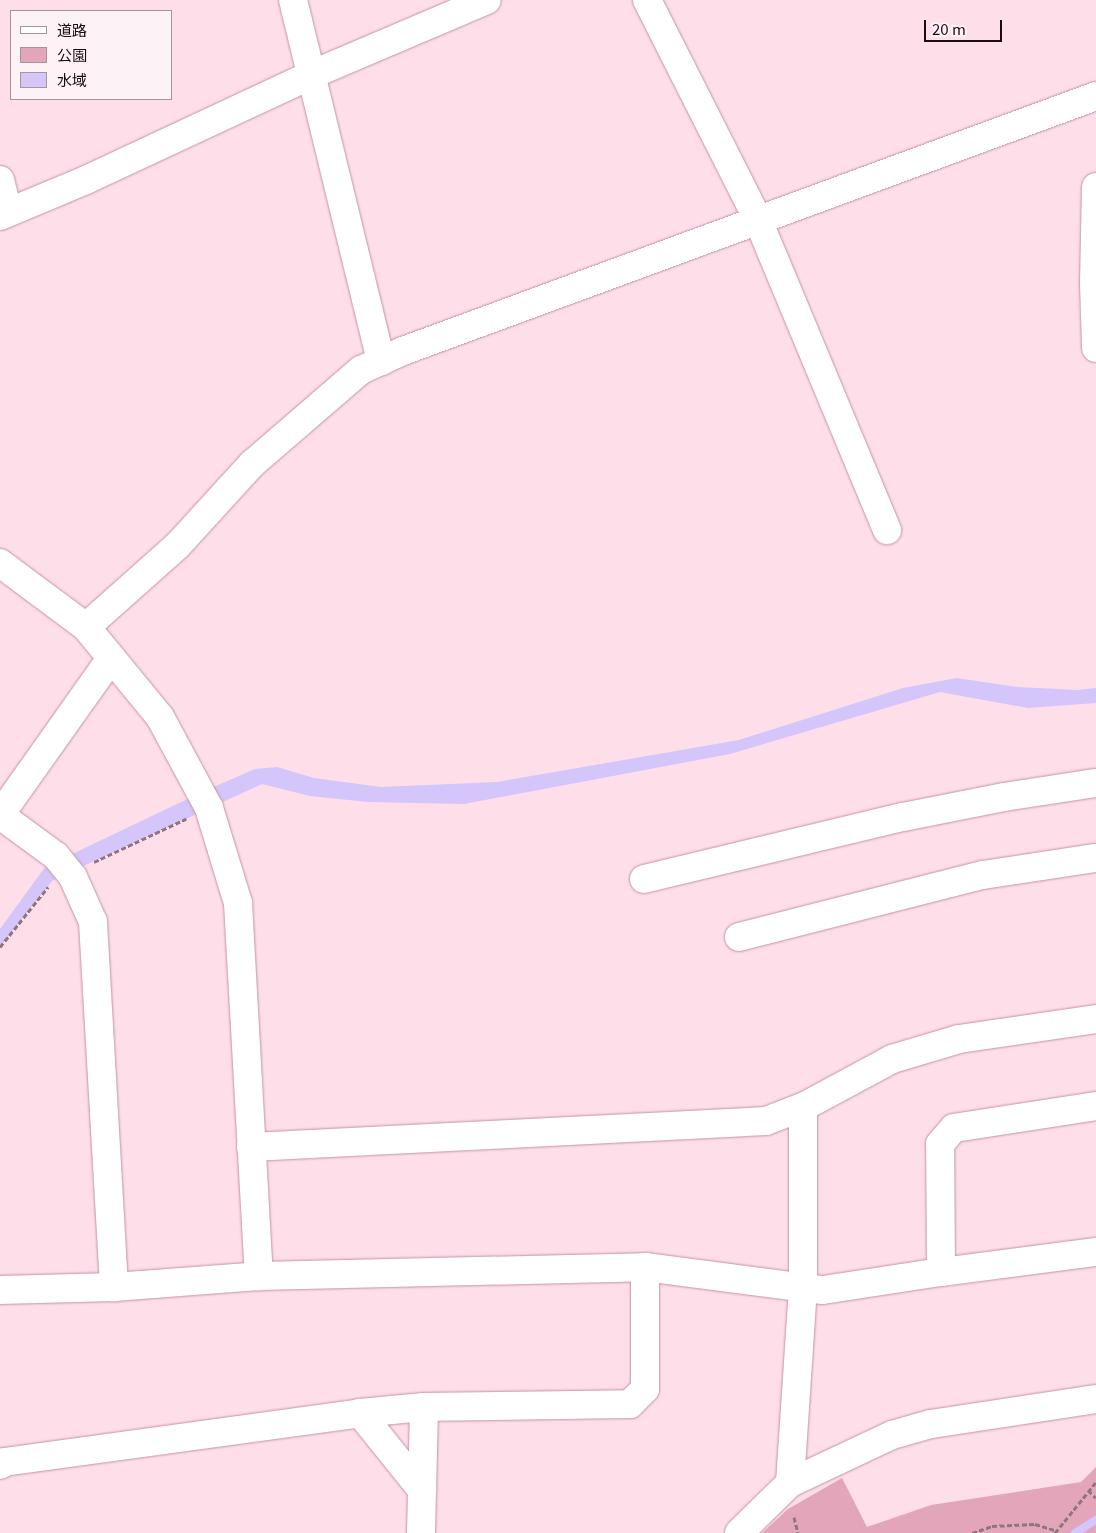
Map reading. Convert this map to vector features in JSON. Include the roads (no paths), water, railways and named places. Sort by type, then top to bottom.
[{"type":"street","points":[[293,0],[381,361]]},
{"type":"street","points":[[0,180],[4,214],[86,180],[311,74],[487,0]]},
{"type":"street","points":[[647,0],[758,220],[887,530]]},
{"type":"street","points":[[86,627],[178,545],[252,464],[361,370],[403,350],[1096,96]]},
{"type":"street","points":[[1096,187],[1094,283],[1096,348]]},
{"type":"street","points":[[0,563],[86,627],[160,717],[206,800],[238,903],[259,1276]]},
{"type":"street","points":[[111,658],[0,815],[65,867],[94,922],[114,1287]]},
{"type":"street","points":[[644,878],[903,818],[1004,797],[1096,783]]},
{"type":"street","points":[[739,937],[983,875],[1096,858]]},
{"type":"street","points":[[251,1148],[766,1121],[803,1107],[892,1059],[959,1039],[1096,1019]]},
{"type":"street","points":[[940,1272],[940,1144],[954,1128],[1096,1106]]},
{"type":"street","points":[[790,1484],[803,1287],[803,1107]]},
{"type":"street","points":[[0,1290],[114,1287],[259,1276],[645,1268],[823,1290],[940,1272],[1096,1252]]},
{"type":"street","points":[[0,1465],[4,1462],[360,1412],[424,1407],[630,1404],[644,1388],[645,1268]]},
{"type":"street","points":[[739,1533],[790,1484],[892,1435],[931,1424],[1096,1399]]},
{"type":"street","points":[[421,1533],[424,1407]]},
{"type":"street","points":[[360,1412],[422,1490]]},
{"type":"water","points":[[957,678],[1017,687],[1078,690],[1096,688],[1096,703],[1028,708],[940,692],[730,754],[464,804],[368,802],[310,796],[262,784],[53,880],[0,947],[0,929],[45,867],[202,792],[255,769],[277,767],[314,778],[381,787],[497,782],[739,740],[903,688]]},
{"type":"waterway","points":[[1075,1533],[1096,1520]]}]
